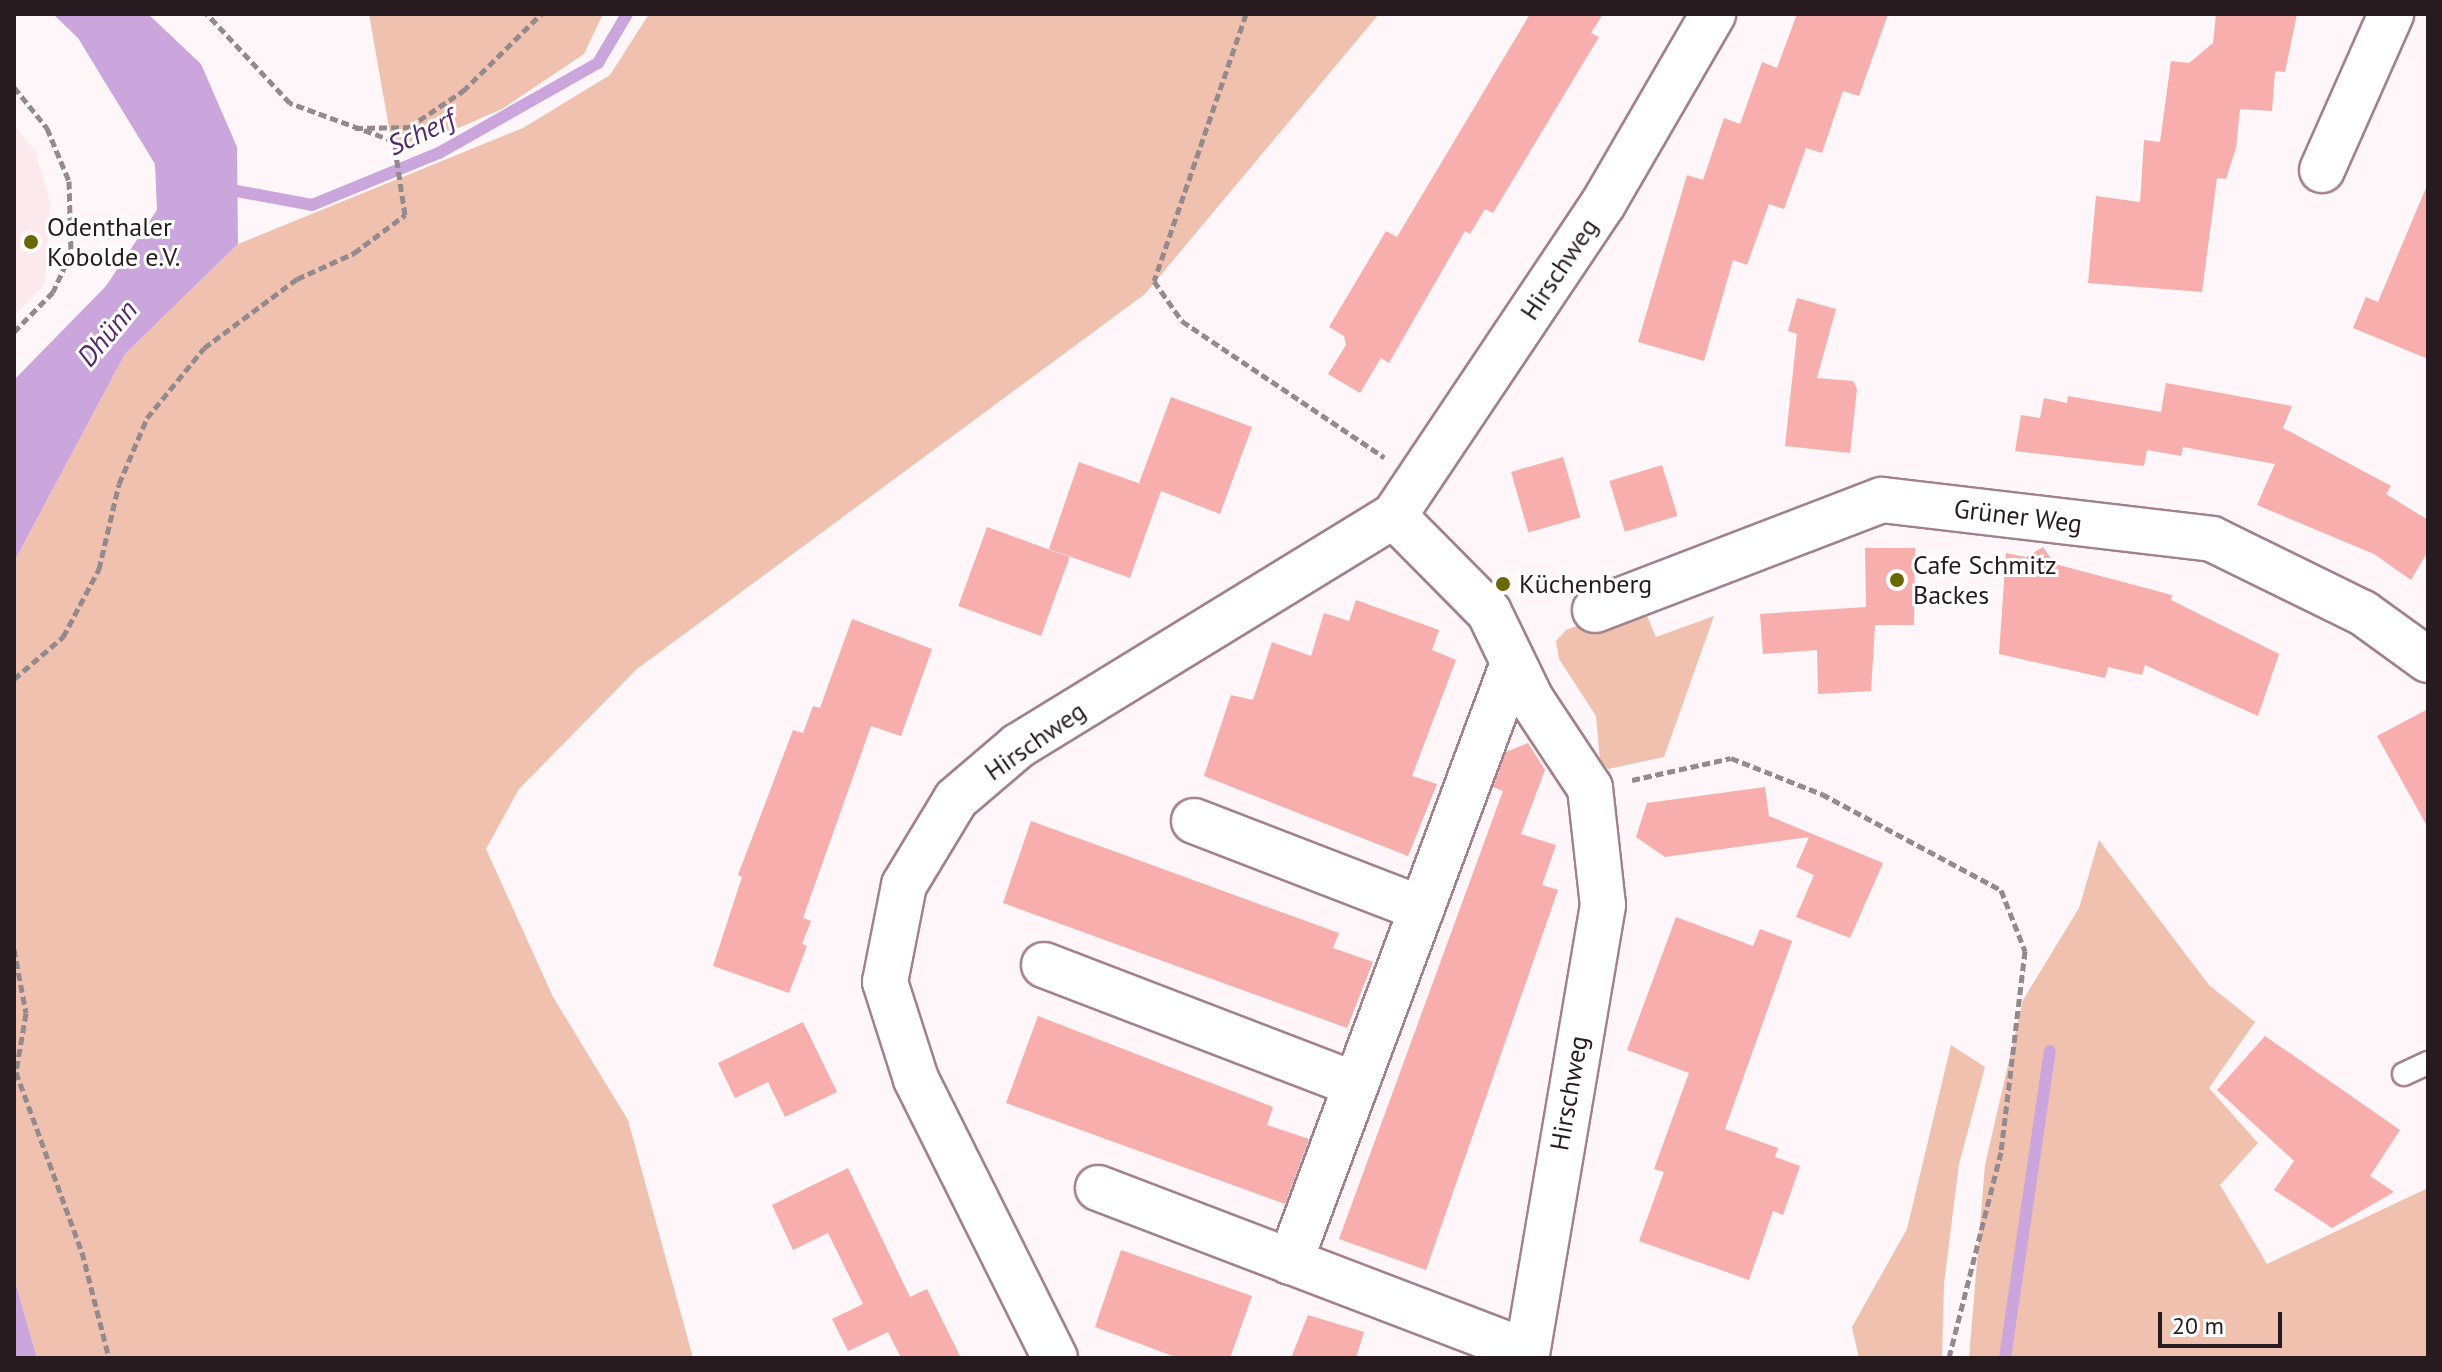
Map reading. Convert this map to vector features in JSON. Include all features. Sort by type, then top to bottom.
[{"type":"street","name":"Hirschweg","points":[[1055,1358],[916,1079],[885,982],[904,885],[956,799],[1018,746],[1394,516],[1603,204],[1713,14]]},
{"type":"street","points":[[2322,170],[2391,14]]},
{"type":"street","name":"Grüner Weg","points":[[1595,610],[1882,500],[2212,539],[2363,613],[2428,660]]},
{"type":"street","name":"Hirschweg","points":[[1098,1188],[1526,1355],[1603,905],[1590,788],[1513,663],[1489,612],[1394,516]]},
{"type":"street","points":[[1290,1262],[1513,663]]},
{"type":"street","points":[[1194,821],[1422,909]]},
{"type":"street","points":[[1044,965],[1356,1085]]},
{"type":"lane","points":[[2404,1074],[2428,1063]]},
{"type":"path","points":[[14,679],[63,637],[99,569],[119,484],[147,418],[204,348],[297,279],[354,253],[405,215],[394,141],[350,128],[290,103],[207,14]]},
{"type":"path","points":[[350,128],[409,127],[463,91],[541,14]]},
{"type":"path","points":[[1246,14],[1154,281],[1182,321],[1420,477]]},
{"type":"path","points":[[14,87],[47,128],[69,181],[71,253],[53,292],[14,332]]},
{"type":"path","points":[[1590,788],[1731,758],[1822,794],[2001,890],[2025,951],[2001,1152],[1949,1358]]},
{"type":"path","points":[[14,949],[26,1013],[16,1072],[82,1252],[109,1358]]},
{"type":"shaded area","points":[[369,14],[603,14],[584,54],[502,109],[394,156]]},
{"type":"shaded area","points":[[649,14],[1379,14],[1145,294],[637,669],[519,789],[486,849],[553,997],[628,1120],[693,1358],[37,1358],[14,1277],[14,562],[125,354],[238,244],[523,128],[610,75]]},
{"type":"shaded area","name":"Odenthaler Kobolde e.V.","points":[[14,124],[35,151],[50,201],[45,284],[14,316]]},
{"type":"shaded area","points":[[1628,607],[1645,611],[1656,637],[1714,616],[1664,757],[1608,769],[1600,761],[1596,716],[1559,659],[1556,641],[1566,630]]},
{"type":"shaded area","points":[[2099,840],[2209,985],[2255,1022],[2209,1088],[2258,1143],[2220,1185],[2267,1264],[2428,1188],[2428,1358],[1969,1358],[1985,1165],[2023,1000],[2079,908]]},
{"type":"shaded area","points":[[1951,1045],[1985,1067],[1959,1164],[1944,1284],[1942,1358],[1859,1358],[1852,1327],[1907,1229]]},
{"type":"water","name":"Dhünn","points":[[53,14],[148,14],[201,64],[237,147],[238,244],[125,354],[14,562],[14,380],[106,286],[157,210],[155,164],[78,38]]},
{"type":"water","points":[[14,1277],[37,1358],[14,1358]]},
{"type":"building","points":[[1530,14],[1603,14],[1591,33],[1599,37],[1493,213],[1485,209],[1470,234],[1465,231],[1389,363],[1381,358],[1360,393],[1328,374],[1346,345],[1344,336],[1329,327],[1386,231],[1397,237]]},
{"type":"building","points":[[1797,14],[1888,14],[1859,96],[1843,91],[1822,153],[1806,148],[1784,209],[1769,204],[1747,265],[1733,260],[1704,361],[1638,342],[1687,175],[1703,180],[1724,118],[1740,124],[1762,62],[1777,68]]},
{"type":"building","points":[[2216,14],[2297,14],[2285,72],[2275,71],[2272,111],[2240,109],[2236,148],[2226,179],[2217,178],[2202,292],[2088,283],[2096,196],[2140,202],[2144,140],[2160,142],[2171,61],[2189,63],[2213,43]]},
{"type":"building","points":[[2428,183],[2428,359],[2353,328],[2366,297],[2378,302]]},
{"type":"building","points":[[1797,298],[1836,309],[1817,378],[1853,381],[1857,389],[1850,453],[1785,446],[1797,334],[1788,331]]},
{"type":"building","points":[[2166,383],[2292,406],[2283,428],[2391,486],[2386,494],[2428,520],[2428,551],[2411,580],[2374,554],[2257,505],[2275,464],[2183,447],[2181,456],[2147,450],[2144,466],[2015,451],[2021,415],[2040,418],[2044,398],[2067,403],[2068,396],[2161,412]]},
{"type":"building","points":[[1171,397],[1252,427],[1220,514],[1161,491],[1130,578],[1049,549],[1079,462],[1152,488],[1139,483]]},
{"type":"building","points":[[1563,457],[1580,518],[1528,532],[1511,472]]},
{"type":"building","points":[[1662,465],[1677,516],[1625,532],[1609,481]]},
{"type":"building","points":[[987,527],[1070,557],[1041,636],[958,606]]},
{"type":"building","points":[[2043,547],[2055,564],[2172,595],[2171,600],[2279,654],[2258,716],[2145,665],[2142,675],[2108,667],[2105,678],[1999,654],[2006,553],[2026,557]]},
{"type":"building","points":[[1865,548],[1915,548],[1914,625],[1875,625],[1871,691],[1818,694],[1817,650],[1763,654],[1760,614],[1866,607]]},
{"type":"building","points":[[1356,600],[1439,630],[1432,650],[1456,660],[1412,776],[1437,784],[1408,856],[1204,776],[1231,695],[1253,700],[1272,642],[1311,656],[1324,613],[1349,621]]},
{"type":"building","points":[[852,619],[932,649],[901,736],[871,726],[803,918],[811,921],[802,944],[807,946],[789,993],[713,966],[742,877],[738,875],[793,730],[803,733],[813,706],[820,708]]},
{"type":"building","points":[[2428,709],[2428,828],[2377,736]]},
{"type":"building","points":[[1528,743],[1545,770],[1521,834],[1556,845],[1542,885],[1558,890],[1426,1270],[1339,1239],[1503,791],[1493,787],[1506,752]]},
{"type":"building","points":[[1765,787],[1769,816],[1883,863],[1850,938],[1796,917],[1814,875],[1796,867],[1809,837],[1665,857],[1636,837],[1647,803]]},
{"type":"building","points":[[1031,821],[1339,933],[1333,948],[1373,962],[1347,1028],[1003,903]]},
{"type":"building","points":[[1676,917],[1753,946],[1760,929],[1792,941],[1725,1129],[1778,1148],[1775,1157],[1800,1166],[1783,1215],[1773,1211],[1749,1280],[1639,1241],[1664,1172],[1654,1169],[1689,1073],[1627,1050]]},
{"type":"building","points":[[1038,1016],[1273,1107],[1267,1125],[1309,1139],[1285,1204],[1006,1103]]},
{"type":"building","points":[[803,1022],[837,1092],[785,1117],[768,1082],[735,1098],[718,1063]]},
{"type":"building","points":[[2265,1036],[2400,1130],[2370,1176],[2394,1192],[2332,1228],[2274,1190],[2294,1161],[2217,1090]]},
{"type":"building","points":[[848,1168],[910,1297],[927,1289],[961,1358],[901,1358],[888,1332],[848,1351],[832,1319],[863,1304],[828,1233],[793,1250],[772,1205]]},
{"type":"building","points":[[1121,1250],[1252,1296],[1230,1358],[1178,1358],[1095,1327]]},
{"type":"building","points":[[1308,1315],[1364,1332],[1356,1358],[1291,1358]]},
{"type":"waterway","name":"Scherf","points":[[226,189],[312,205],[439,153],[598,63],[627,14]]},
{"type":"waterway","points":[[2005,1358],[2050,1051]]},
{"type":"place","name":"Odenthaler Kobolde e.V.","points":[[31,242]]},
{"type":"place","name":"Cafe Schmitz Backes","points":[[1897,580]]},
{"type":"place","name":"Küchenberg","points":[[1503,584]]}]
